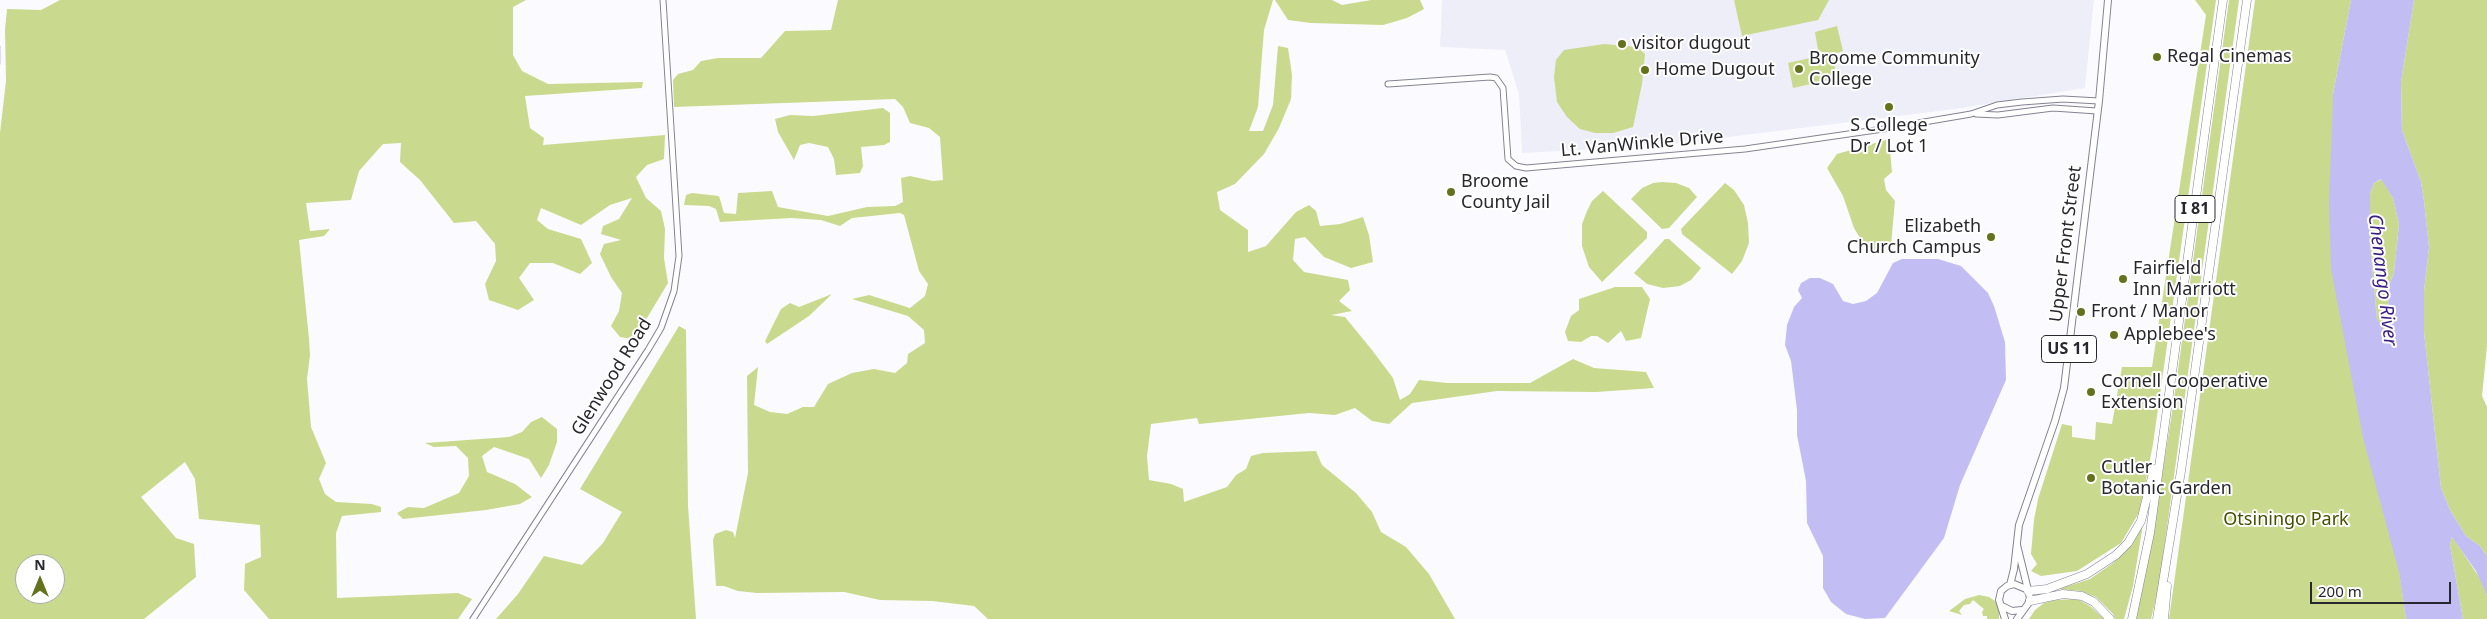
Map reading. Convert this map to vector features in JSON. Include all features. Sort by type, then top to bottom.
[{"type":"highway","name":"I 81","points":[[2132,619],[2150,533],[2223,0]]},
{"type":"highway","name":"I 81","points":[[2157,619],[2169,549],[2247,0]]},
{"type":"highway","points":[[2027,590],[2047,589],[2087,574],[2116,555],[2128,543],[2141,521],[2166,419]]},
{"type":"highway","points":[[2164,619],[2169,549]]},
{"type":"highway","points":[[2030,601],[2056,595],[2082,596],[2094,602],[2110,619]]},
{"type":"main road","name":"Upper Front Street","points":[[2002,606],[2000,593],[2010,585],[2014,569],[2019,525],[2055,421],[2064,388],[2099,102],[2108,0]]},
{"type":"main road","name":"Upper Front Street","points":[[2016,544],[2030,601]]},
{"type":"main road","points":[[2010,585],[2019,585],[2027,590]]},
{"type":"main road","points":[[2017,619],[2030,601]]},
{"type":"main road","points":[[2002,606],[2012,611],[2022,610]]},
{"type":"main road","points":[[2002,606],[2005,619]]},
{"type":"street","name":"Glenwood Road","points":[[474,619],[648,350],[661,328],[672,298],[679,256],[663,0]]},
{"type":"street","name":"Lt. VanWinkle Drive","points":[[1388,84],[1496,78],[1502,88],[1508,159],[1516,166],[1526,168],[1745,149],[1971,114],[1997,105],[2044,99],[2099,102]]},
{"type":"street","name":"Lt. VanWinkle Drive","points":[[1971,114],[1998,115],[2053,108],[2097,111]]},
{"type":"shaded area","name":"Broome Community College","points":[[1442,0],[2094,0],[2085,88],[1955,109],[1656,146],[1522,153],[1519,94],[1505,50],[1440,47]]},
{"type":"shaded area","points":[[2351,0],[2414,0],[2401,82],[2402,130],[2421,182],[2424,201],[2429,247],[2424,291],[2424,332],[2441,488],[2450,510],[2466,536],[2480,546],[2487,556],[2487,595],[2476,571],[2452,537],[2450,545],[2463,619],[2406,619],[2399,572],[2363,438],[2331,269],[2329,203],[2333,94]],"holes":[[[2381,179],[2393,198],[2399,224],[2394,272],[2388,289],[2389,340],[2377,319],[2370,243],[2370,193],[2374,183]]]},
{"type":"shaded area","points":[[1902,259],[1938,259],[1961,266],[1988,293],[2005,342],[2006,380],[1960,485],[1944,538],[1885,618],[1865,619],[1846,614],[1831,602],[1823,588],[1823,556],[1807,523],[1806,481],[1797,435],[1797,410],[1791,361],[1785,345],[1787,325],[1794,307],[1802,298],[1798,290],[1801,283],[1810,278],[1820,278],[1833,284],[1843,301],[1853,304],[1866,301],[1877,293],[1893,263]]},
{"type":"green space","points":[[60,0],[526,0],[513,7],[513,55],[522,71],[548,84],[643,82],[642,88],[525,96],[530,128],[544,138],[543,145],[665,135],[664,159],[647,165],[636,177],[646,198],[661,211],[665,229],[664,258],[668,283],[647,318],[637,340],[620,337],[611,326],[619,311],[622,293],[611,277],[600,254],[604,244],[621,240],[601,234],[603,226],[619,219],[632,198],[610,205],[581,225],[541,208],[537,220],[548,229],[581,239],[592,263],[580,274],[553,263],[530,263],[519,278],[534,300],[518,310],[489,300],[485,284],[496,261],[495,244],[476,221],[454,223],[420,180],[400,162],[401,143],[383,144],[359,171],[351,200],[306,203],[310,231],[330,229],[324,236],[299,240],[309,339],[310,355],[307,379],[311,427],[326,463],[319,479],[325,494],[336,502],[372,504],[381,507],[381,512],[342,516],[336,533],[337,598],[458,593],[472,599],[458,619],[269,619],[244,590],[245,564],[261,557],[260,525],[199,519],[195,479],[185,462],[141,497],[176,538],[194,544],[196,577],[144,619],[0,619],[0,133],[6,81],[5,30],[7,9],[41,10]]},
{"type":"green space","points":[[838,0],[1273,0],[1264,30],[1258,107],[1249,131],[1263,131],[1273,105],[1278,46],[1288,48],[1292,75],[1291,99],[1279,128],[1264,154],[1235,184],[1217,192],[1220,210],[1248,230],[1248,252],[1266,246],[1296,212],[1309,205],[1316,211],[1320,226],[1340,224],[1363,217],[1369,235],[1373,262],[1351,268],[1324,257],[1305,237],[1295,239],[1293,260],[1304,272],[1348,280],[1350,290],[1339,301],[1352,311],[1331,315],[1345,317],[1372,350],[1393,378],[1400,400],[1410,394],[1419,380],[1447,383],[1530,383],[1573,359],[1594,368],[1646,372],[1654,388],[1596,392],[1497,391],[1412,403],[1389,424],[1372,421],[1355,408],[1335,415],[1309,413],[1199,424],[1197,418],[1151,424],[1147,456],[1149,480],[1171,484],[1183,489],[1184,502],[1227,487],[1236,475],[1246,469],[1251,456],[1263,453],[1316,451],[1322,465],[1356,493],[1372,512],[1381,532],[1406,547],[1429,574],[1455,619],[988,619],[974,606],[932,601],[880,600],[844,592],[757,593],[716,586],[713,540],[715,534],[726,530],[733,532],[735,538],[748,473],[747,376],[758,367],[754,405],[770,412],[787,414],[803,407],[814,407],[828,384],[852,373],[874,369],[895,373],[907,363],[908,354],[925,343],[924,330],[908,316],[852,299],[869,295],[910,308],[925,296],[928,284],[919,271],[904,215],[900,213],[852,218],[840,226],[821,220],[791,218],[720,222],[716,209],[709,206],[684,205],[686,195],[692,193],[719,196],[724,213],[736,214],[738,193],[772,191],[778,207],[828,216],[867,207],[895,206],[903,202],[901,178],[910,176],[933,181],[943,180],[940,137],[929,128],[910,123],[903,107],[895,99],[674,107],[673,80],[678,74],[693,70],[701,61],[718,58],[761,58],[785,31],[831,30]]},
{"type":"green space","points":[[1275,0],[1332,0],[1342,5],[1371,0],[1420,0],[1424,9],[1407,18],[1383,25],[1311,23],[1288,20]]},
{"type":"green space","points":[[1734,0],[1829,0],[1818,20],[1742,36]]},
{"type":"green space","name":"Cutler Botanic Garden","points":[[2195,0],[2216,0],[2153,444],[2140,511],[2121,543],[2077,571],[2041,576],[2031,571],[2037,564],[2031,554],[2034,520],[2038,499],[2062,424],[2072,426],[2072,437],[2095,440],[2096,422],[2112,424],[2122,367],[2152,367],[2206,15]]},
{"type":"green space","points":[[2229,0],[2239,0],[2159,586],[2151,619],[2136,619],[2152,539],[2173,406]]},
{"type":"green space","name":"Otsiningo Park","points":[[2255,0],[2351,0],[2333,94],[2406,619],[2169,619]]},
{"type":"green space","points":[[2414,0],[2487,0],[2487,346],[2482,396],[2487,407],[2487,556],[2480,546],[2466,536],[2450,510],[2441,488],[2424,332],[2424,291],[2429,247],[2424,201],[2421,182],[2402,130],[2401,82]]},
{"type":"green space","points":[[1837,26],[1843,51],[1832,55],[1837,78],[1793,88],[1788,63],[1819,56],[1815,32]]},
{"type":"green space","points":[[1604,44],[1637,47],[1645,54],[1642,84],[1633,127],[1613,133],[1595,133],[1580,129],[1567,117],[1557,102],[1554,77],[1556,60],[1564,50]]},
{"type":"green space","points":[[883,108],[890,113],[890,142],[884,145],[861,147],[863,166],[860,173],[836,175],[834,159],[828,147],[809,143],[800,145],[794,160],[778,132],[775,119],[790,115],[813,116]]},
{"type":"green space","points":[[1889,139],[1892,172],[1884,179],[1886,190],[1895,201],[1891,245],[1869,253],[1854,228],[1843,196],[1827,168],[1837,154]]},
{"type":"green space","points":[[2382,179],[2393,198],[2399,224],[2394,272],[2388,289],[2389,342],[2377,319],[2370,243],[2370,193],[2374,183]]},
{"type":"green space","points":[[1653,183],[1676,183],[1689,188],[1697,197],[1669,228],[1662,229],[1631,199],[1642,188]]},
{"type":"green space","points":[[1725,183],[1734,190],[1744,205],[1748,223],[1749,243],[1742,261],[1732,274],[1682,234],[1681,229]]},
{"type":"green space","points":[[1603,191],[1647,232],[1647,238],[1602,282],[1589,267],[1582,246],[1582,224],[1592,201]]},
{"type":"green space","points":[[1665,239],[1669,239],[1701,268],[1691,280],[1680,286],[1663,288],[1647,284],[1634,273]]},
{"type":"green space","points":[[1615,287],[1642,287],[1650,299],[1641,338],[1626,341],[1621,331],[1608,343],[1597,336],[1591,336],[1581,342],[1568,341],[1565,332],[1571,316],[1579,310],[1579,299]]},
{"type":"green space","points":[[832,294],[809,316],[767,344],[765,341],[781,309],[790,303],[799,307]]},
{"type":"green space","points":[[679,326],[686,330],[688,506],[696,619],[496,619],[518,594],[544,556],[582,565],[603,543],[622,512],[580,489]]},
{"type":"green space","points":[[542,417],[557,429],[557,442],[549,465],[541,478],[529,459],[494,447],[482,456],[487,472],[515,484],[532,497],[520,504],[486,510],[403,519],[397,513],[408,507],[424,508],[459,493],[469,476],[468,458],[456,446],[434,447],[425,443],[509,437],[522,432],[531,422]]},
{"type":"green space","points":[[2143,524],[2133,586],[2124,619],[2115,619],[2113,614],[2096,597],[2081,591],[2059,589],[2090,579],[2113,563],[2132,544]]},
{"type":"green space","points":[[2452,536],[2483,583],[2487,595],[2487,619],[2463,619],[2450,545]]},
{"type":"green space","points":[[1979,595],[1989,597],[1995,601],[1999,608],[1999,619],[1987,619],[1987,616],[1983,616],[1982,612],[1984,609],[1973,600],[1970,604],[1964,605],[1959,611],[1962,615],[1949,611],[1965,599]]},
{"type":"green space","points":[[2077,599],[2090,606],[2104,619],[2029,619],[2035,610],[2044,603],[2056,600]]},
{"type":"waterway","points":[[0,46],[0,64]]},
{"type":"place","name":"visitor dugout","points":[[1622,44]]},
{"type":"place","name":"Regal Cinemas","points":[[2157,57]]},
{"type":"place","name":"Broome Community College","points":[[1799,69]]},
{"type":"place","name":"Home Dugout","points":[[1645,70]]},
{"type":"place","name":"S College Dr / Lot 1","points":[[1889,107]]},
{"type":"place","name":"Broome County Jail","points":[[1451,192]]},
{"type":"place","name":"Elizabeth Church Campus","points":[[1991,237]]},
{"type":"place","name":"Fairfield Inn Marriott","points":[[2123,279]]},
{"type":"place","name":"Front / Manor","points":[[2081,312]]},
{"type":"place","name":"Applebee's","points":[[2114,335]]},
{"type":"place","name":"Cornell Cooperative Extension","points":[[2091,392]]},
{"type":"place","name":"Cutler Botanic Garden","points":[[2091,478]]},
{"type":"water label","name":"Chenango River","points":[[2382,280]]}]
